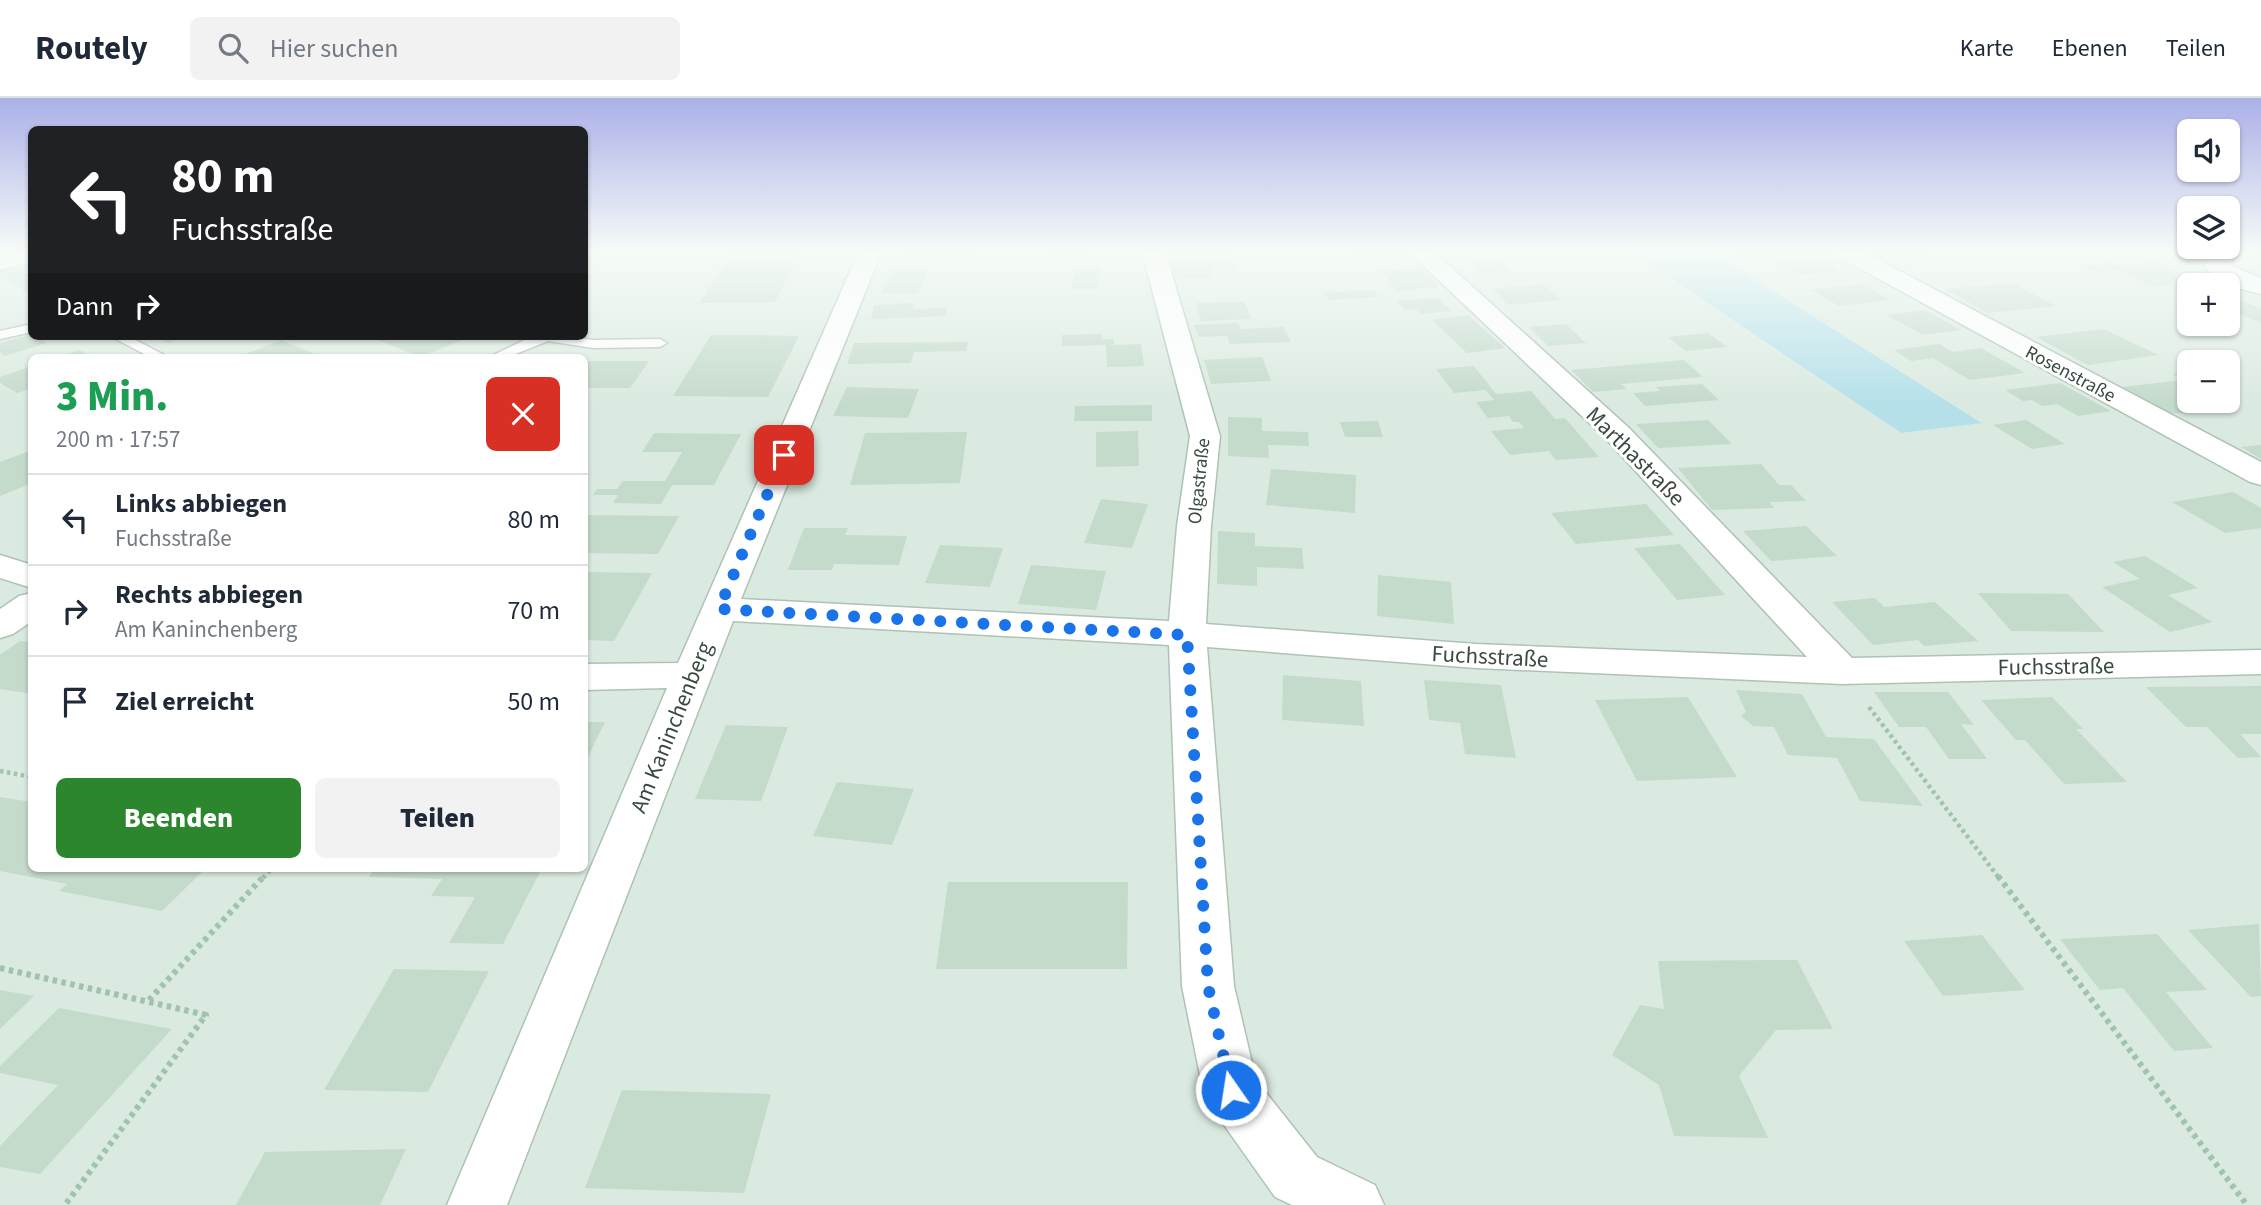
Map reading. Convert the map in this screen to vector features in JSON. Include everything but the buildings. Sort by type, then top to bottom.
[{"type":"street","name":"Am Kaninchenberg","points":[[477,1205],[719,609],[848,303]]},
{"type":"street","name":"Olgastraße","points":[[1168,303],[1205,436],[1194,526],[1187,635],[1208,986],[1231,1090],[1296,1177],[1354,1205]]},
{"type":"street","name":"Marthastraße","points":[[1476,303],[1617,433],[1842,671]]},
{"type":"street","name":"Rosenstraße","points":[[1941,303],[2261,475]]},
{"type":"street","points":[[0,566],[28,576]]},
{"type":"street","points":[[0,626],[28,607]]},
{"type":"street","name":"Fuchsstraße","points":[[719,609],[1187,635],[1476,656],[1842,671],[2261,662]]},
{"type":"street","points":[[588,677],[692,675]]},
{"type":"lane","points":[[0,335],[28,329]]},
{"type":"lane","points":[[125,340],[155,354]]},
{"type":"lane","points":[[503,354],[535,340]]},
{"type":"lane","points":[[564,340],[593,344],[660,343]]},
{"type":"path","points":[[1842,671],[2247,1205]]},
{"type":"path","points":[[0,771],[28,776]]},
{"type":"path","points":[[149,1000],[268,872]]},
{"type":"path","points":[[0,968],[206,1015],[65,1205]]},
{"type":"shaded area","points":[[0,303],[28,303],[28,340],[588,340],[588,303],[1707,303],[1901,433],[1981,422],[1792,303],[2177,303],[2177,336],[2240,336],[2240,303],[2261,303],[2261,1205],[0,1205]]},
{"type":"shaded area","points":[[1707,303],[1792,303],[1982,423],[1901,433]]},
{"type":"route","points":[[784,455],[719,609],[1187,635],[1208,986],[1231,1090]]}]
